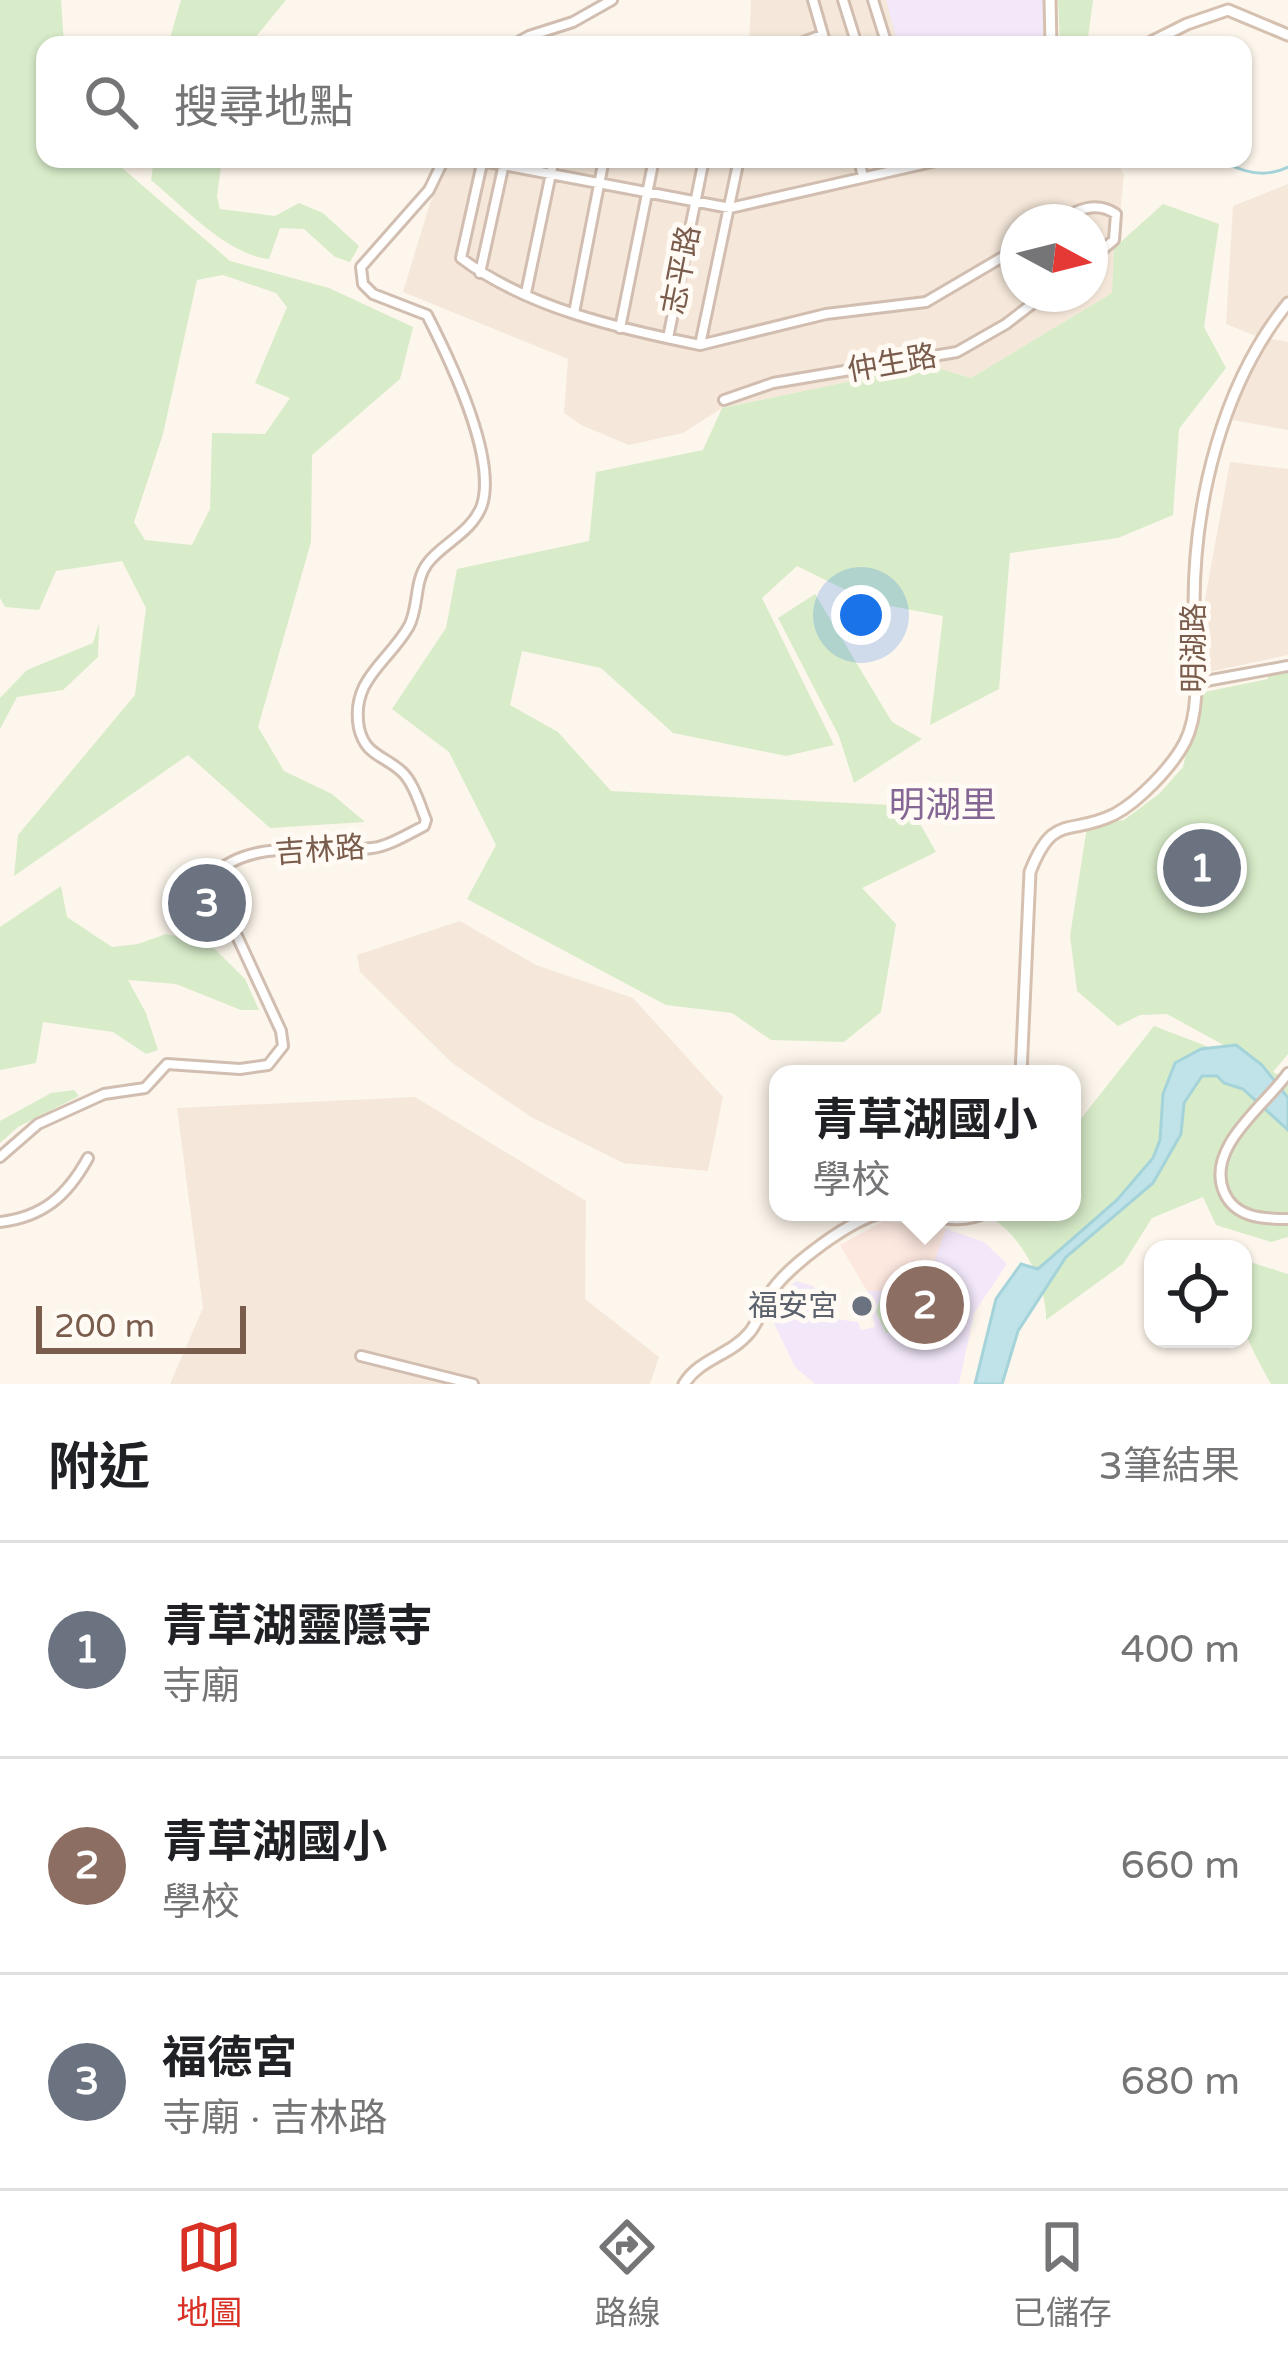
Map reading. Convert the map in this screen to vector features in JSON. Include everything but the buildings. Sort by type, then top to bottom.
[{"type":"street","points":[[529,36],[573,22],[612,0]]},
{"type":"street","points":[[813,0],[823,36]]},
{"type":"street","points":[[842,0],[854,36]]},
{"type":"street","points":[[873,0],[884,36]]},
{"type":"street","points":[[1050,0],[1051,36]]},
{"type":"street","points":[[1162,36],[1228,10],[1288,35]]},
{"type":"street","name":"吉林路","points":[[0,1157],[38,1124],[104,1094],[145,1088],[167,1064],[240,1069],[268,1065],[283,1046],[238,936],[199,908],[197,888],[220,867],[275,849],[376,848],[424,826],[426,820],[404,773],[369,752],[359,727],[359,694],[373,668],[410,625],[429,560],[450,546],[482,504],[482,462],[462,384],[427,315],[374,294],[363,284],[361,267],[429,190],[440,168]]},
{"type":"street","points":[[480,168],[461,258],[480,273],[503,168]]},
{"type":"street","points":[[526,168],[730,208],[896,168]]},
{"type":"street","points":[[526,293],[552,168]]},
{"type":"street","points":[[574,313],[602,168]]},
{"type":"street","name":"志平路","points":[[620,328],[652,168]]},
{"type":"street","name":"志平路","points":[[668,338],[702,168]]},
{"type":"street","name":"志平路","points":[[480,273],[574,313],[700,345],[737,168]]},
{"type":"street","points":[[861,168],[863,177]]},
{"type":"street","points":[[1108,210],[1116,214],[1114,239],[1108,244]]},
{"type":"street","name":"仲生路","points":[[700,345],[826,314],[926,302],[1000,259]]},
{"type":"street","name":"明湖路","points":[[1021,1065],[1030,872],[1052,833],[1116,814],[1174,759],[1187,739],[1195,703],[1195,552],[1203,499],[1248,359],[1288,303]]},
{"type":"street","name":"仲生路","points":[[724,400],[773,383],[957,352],[1022,312]]},
{"type":"street","points":[[1194,683],[1288,666]]},
{"type":"street","points":[[1288,1073],[1222,1161],[1221,1186],[1230,1204],[1247,1216],[1288,1219]]},
{"type":"street","points":[[0,1222],[43,1212],[76,1181],[88,1158]]},
{"type":"street","points":[[684,1384],[692,1371],[749,1334],[774,1288],[801,1261],[863,1221]]},
{"type":"street","points":[[361,1356],[472,1384]]},
{"type":"shaded area","points":[[751,0],[1043,0],[1043,36],[749,36]]},
{"type":"shaded area","points":[[886,0],[1043,0],[1043,36],[896,36]]},
{"type":"shaded area","points":[[446,168],[1120,168],[1124,175],[1112,293],[1108,295],[1108,204],[1000,204],[1000,312],[1080,312],[971,378],[928,365],[722,408],[683,433],[629,445],[564,413],[568,359],[403,292]]},
{"type":"shaded area","points":[[1288,184],[1288,302],[1263,337],[1288,342],[1288,430],[1227,419],[1261,338],[1226,324],[1233,206]]},
{"type":"shaded area","points":[[1230,462],[1288,469],[1288,655],[1204,673],[1200,627]]},
{"type":"shaded area","points":[[460,921],[536,965],[633,998],[723,1097],[708,1171],[623,1163],[531,1117],[452,1063],[360,972],[357,955]]},
{"type":"shaded area","points":[[415,1097],[586,1201],[585,1299],[659,1357],[650,1384],[170,1384],[203,1308],[177,1108]]},
{"type":"shaded area","points":[[884,1221],[946,1229],[931,1273],[892,1283],[883,1291],[867,1291],[840,1245]]},
{"type":"shaded area","points":[[946,1229],[984,1242],[1007,1264],[974,1313],[959,1384],[815,1384],[795,1367],[770,1315],[779,1297],[796,1281],[813,1286],[835,1319],[858,1322],[861,1330],[875,1327],[867,1291],[883,1291],[892,1283],[930,1273]]},
{"type":"green space","points":[[0,0],[61,0],[63,36],[36,36],[36,168],[122,168],[230,261],[329,288],[413,327],[400,379],[312,455],[311,542],[258,727],[284,771],[332,794],[365,822],[270,828],[188,755],[14,876],[18,835],[135,695],[146,608],[122,561],[56,571],[39,610],[5,607],[0,598]],"holes":[[[223,275],[276,293],[287,307],[255,383],[290,398],[265,434],[212,433],[210,509],[192,545],[145,540],[134,522],[163,434],[197,280]]]},
{"type":"green space","points":[[181,0],[286,0],[256,36],[171,36]]},
{"type":"green space","points":[[1058,0],[1093,0],[1088,36],[1060,36]]},
{"type":"green space","points":[[153,168],[221,168],[220,209],[275,216],[299,203],[323,213],[359,246],[350,262],[335,257],[304,229],[280,228],[269,259],[253,255],[206,228],[151,180]]},
{"type":"green space","points":[[1163,204],[1219,224],[1204,327],[1226,368],[1179,429],[1173,515],[1118,538],[1010,553],[999,689],[930,725],[943,616],[870,602],[797,566],[762,598],[834,745],[786,756],[673,733],[601,668],[522,651],[510,705],[558,732],[611,791],[910,806],[936,852],[862,888],[896,924],[881,1012],[844,1042],[771,1040],[732,1013],[666,1005],[467,899],[496,845],[449,752],[392,709],[446,628],[457,569],[589,541],[596,472],[703,450],[722,408],[928,365],[971,378],[1080,312],[1108,312],[1114,248]]},
{"type":"green space","points":[[815,594],[892,722],[922,739],[854,783],[839,736],[778,618]]},
{"type":"green space","points":[[99,623],[98,657],[63,690],[17,697],[0,729],[0,698],[27,670],[93,643]]},
{"type":"green space","points":[[1288,666],[1288,1054],[1273,1072],[1288,1079],[1288,1237],[1271,1242],[1216,1225],[1203,1197],[1152,1218],[1123,1264],[1046,1320],[1031,1264],[996,1221],[1081,1221],[1081,1119],[1154,1026],[1269,1070],[1167,1014],[1140,1015],[1118,1026],[1077,991],[1070,936],[1087,827],[1124,820],[1159,794],[1183,767],[1200,693],[1268,679],[1267,671]]},
{"type":"green space","points":[[61,886],[67,917],[112,947],[166,934],[211,945],[245,979],[259,1010],[241,1010],[176,984],[128,980],[158,1050],[146,1054],[113,1032],[43,1022],[36,1063],[0,1070],[0,927]]},
{"type":"green space","points":[[74,1090],[79,1096],[18,1127],[0,1143],[0,1121],[51,1093]]},
{"type":"green space","points":[[1252,1263],[1288,1274],[1288,1384],[1271,1384],[1252,1346]]},
{"type":"green space","points":[[928,1279],[942,1288],[949,1311],[886,1333],[876,1312],[881,1296]]},
{"type":"water","points":[[1236,1045],[1262,1065],[1288,1098],[1288,1130],[1243,1089],[1217,1076],[1202,1076],[1184,1103],[1181,1134],[1153,1183],[1066,1257],[1018,1331],[1002,1384],[975,1384],[996,1299],[1021,1264],[1038,1269],[1117,1200],[1153,1158],[1160,1140],[1163,1094],[1175,1063],[1201,1049]]},
{"type":"waterway","points":[[1239,168],[1270,173],[1288,167]]},
{"type":"place","name":"青草湖靈隱寺","points":[[1202,868]]},
{"type":"place","name":"福德宮","points":[[207,903]]},
{"type":"place","name":"青草湖國小","points":[[925,1305]]},
{"type":"place","name":"福安宮","points":[[862,1306]]},
{"type":"district","name":"明湖里","points":[[943,804]]}]
